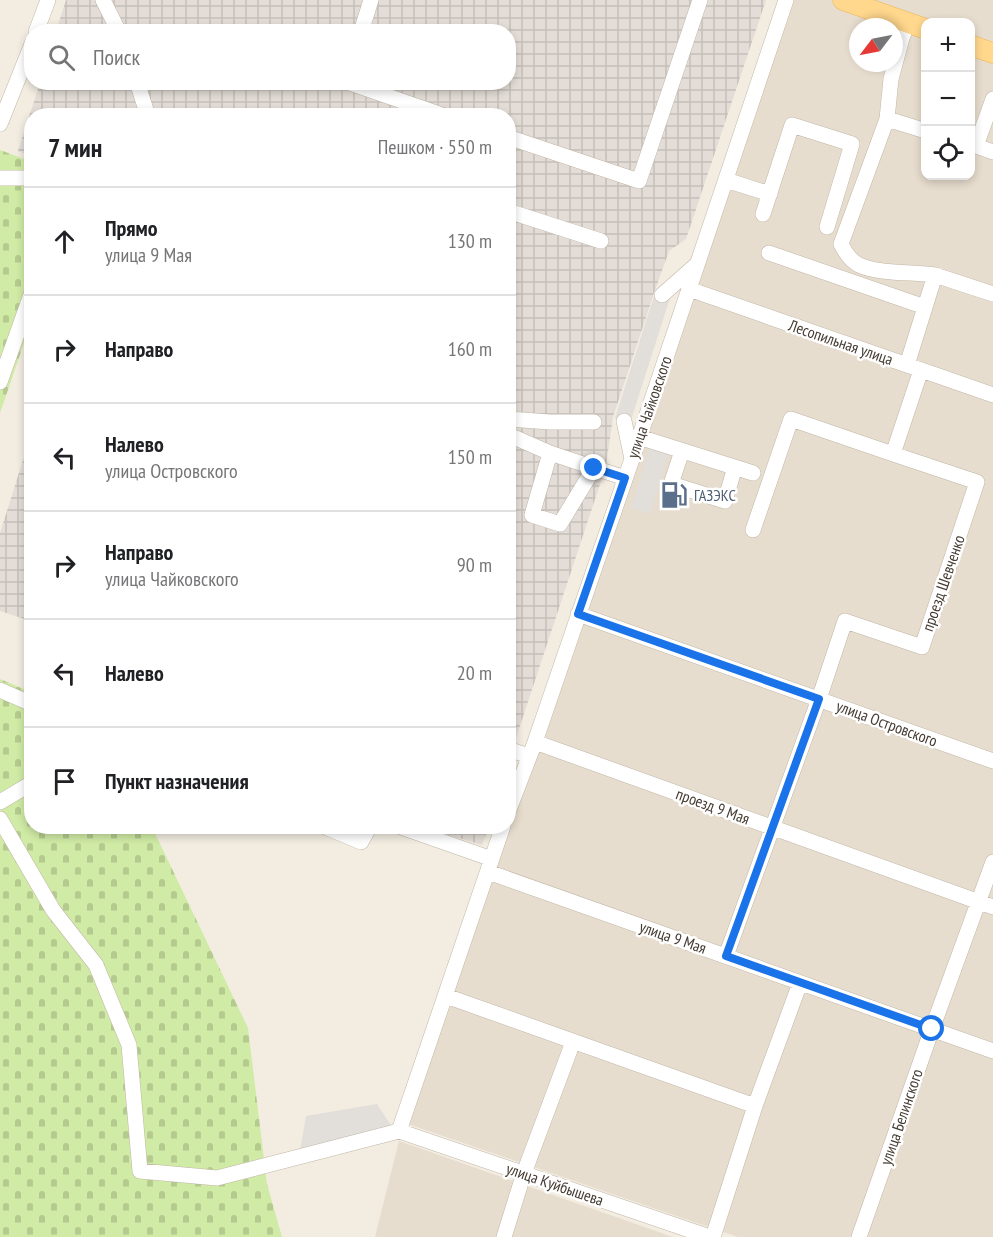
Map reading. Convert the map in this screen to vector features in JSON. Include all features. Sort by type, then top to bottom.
[{"type":"main road","points":[[843,0],[917,26]]},
{"type":"main road","points":[[975,47],[993,53]]},
{"type":"street","points":[[39,24],[48,0]]},
{"type":"street","points":[[103,0],[115,24]]},
{"type":"street","points":[[364,24],[371,0]]},
{"type":"street","points":[[516,140],[639,181],[700,0]]},
{"type":"street","name":"улица Чайковского","points":[[516,791],[632,459],[786,0]]},
{"type":"street","points":[[917,26],[902,38],[891,78],[887,119],[841,244],[845,252],[858,264],[878,270],[935,274],[993,294]]},
{"type":"street","points":[[0,124],[24,64]]},
{"type":"street","points":[[140,90],[145,108]]},
{"type":"street","points":[[370,90],[422,108]]},
{"type":"street","points":[[975,140],[993,99]]},
{"type":"street","points":[[887,119],[921,129]]},
{"type":"street","points":[[763,214],[792,125],[852,144],[827,227]]},
{"type":"street","points":[[975,146],[993,152]]},
{"type":"street","points":[[0,178],[24,178]]},
{"type":"street","points":[[726,180],[770,194]]},
{"type":"street","points":[[516,214],[601,241]]},
{"type":"street","points":[[769,253],[925,308]]},
{"type":"street","points":[[662,295],[698,263]]},
{"type":"street","points":[[893,454],[914,367],[925,308],[935,274]]},
{"type":"street","name":"Лесопильная улица","points":[[689,289],[993,395]]},
{"type":"street","points":[[0,382],[24,314]]},
{"type":"street","name":"проезд Шевченко","points":[[753,530],[790,419],[977,482],[921,647],[845,621],[819,699]]},
{"type":"street","points":[[516,420],[594,423]]},
{"type":"street","points":[[624,421],[632,459]]},
{"type":"street","points":[[639,437],[753,472]]},
{"type":"street","points":[[516,438],[550,453],[625,478]]},
{"type":"street","points":[[682,451],[671,484],[725,501],[735,467]]},
{"type":"street","points":[[550,453],[532,515],[560,524],[594,468]]},
{"type":"street","name":"улица Островского","points":[[578,614],[993,761]]},
{"type":"street","points":[[0,690],[24,700]]},
{"type":"street","points":[[726,956],[819,699]]},
{"type":"street","name":"проезд 9 Мая","points":[[516,749],[532,749],[771,827],[986,904]]},
{"type":"street","points":[[0,802],[24,788]]},
{"type":"street","points":[[0,819],[53,910],[96,965],[129,1046],[140,1171],[217,1178],[399,1131],[500,834]]},
{"type":"street","points":[[342,834],[361,842],[366,834]]},
{"type":"street","name":"улица 9 Мая","points":[[416,834],[490,866],[726,956],[993,1051]]},
{"type":"street","name":"улица Белинского","points":[[859,1237],[932,1029],[986,904],[993,862]]},
{"type":"street","points":[[711,1237],[800,983]]},
{"type":"street","points":[[446,996],[755,1106]]},
{"type":"street","points":[[504,1237],[524,1173],[573,1042]]},
{"type":"street","name":"улица Куйбышева","points":[[399,1131],[711,1237]]},
{"type":"shaded area","points":[[66,0],[766,0],[686,239],[669,251],[654,293],[613,417],[606,466],[516,738],[516,108],[32,108],[38,90],[516,90],[516,24],[58,24]]},
{"type":"shaded area","points":[[792,0],[993,0],[993,1237],[738,1237],[408,1124],[507,834],[516,834],[516,808]]},
{"type":"shaded area","points":[[24,132],[24,153],[18,151]]},
{"type":"shaded area","points":[[655,293],[670,298],[630,423],[615,418]]},
{"type":"shaded area","points":[[650,447],[669,453],[650,514],[631,508]]},
{"type":"shaded area","points":[[24,457],[24,619],[0,611],[0,533]]},
{"type":"shaded area","points":[[445,834],[486,834],[482,845]]},
{"type":"shaded area","points":[[377,1104],[392,1127],[300,1151],[306,1116]]},
{"type":"shaded area","points":[[399,1141],[673,1237],[375,1237]]},
{"type":"green space","points":[[0,150],[24,159],[24,343],[0,413]]},
{"type":"green space","points":[[0,679],[24,689],[24,834],[155,834],[248,1028],[267,1184],[282,1237],[0,1237]]},
{"type":"place","name":"ГАЗЭКС","points":[[674,495]]},
{"type":"route","points":[[594,468],[625,478],[578,614],[819,699],[726,956],[932,1029]]}]
